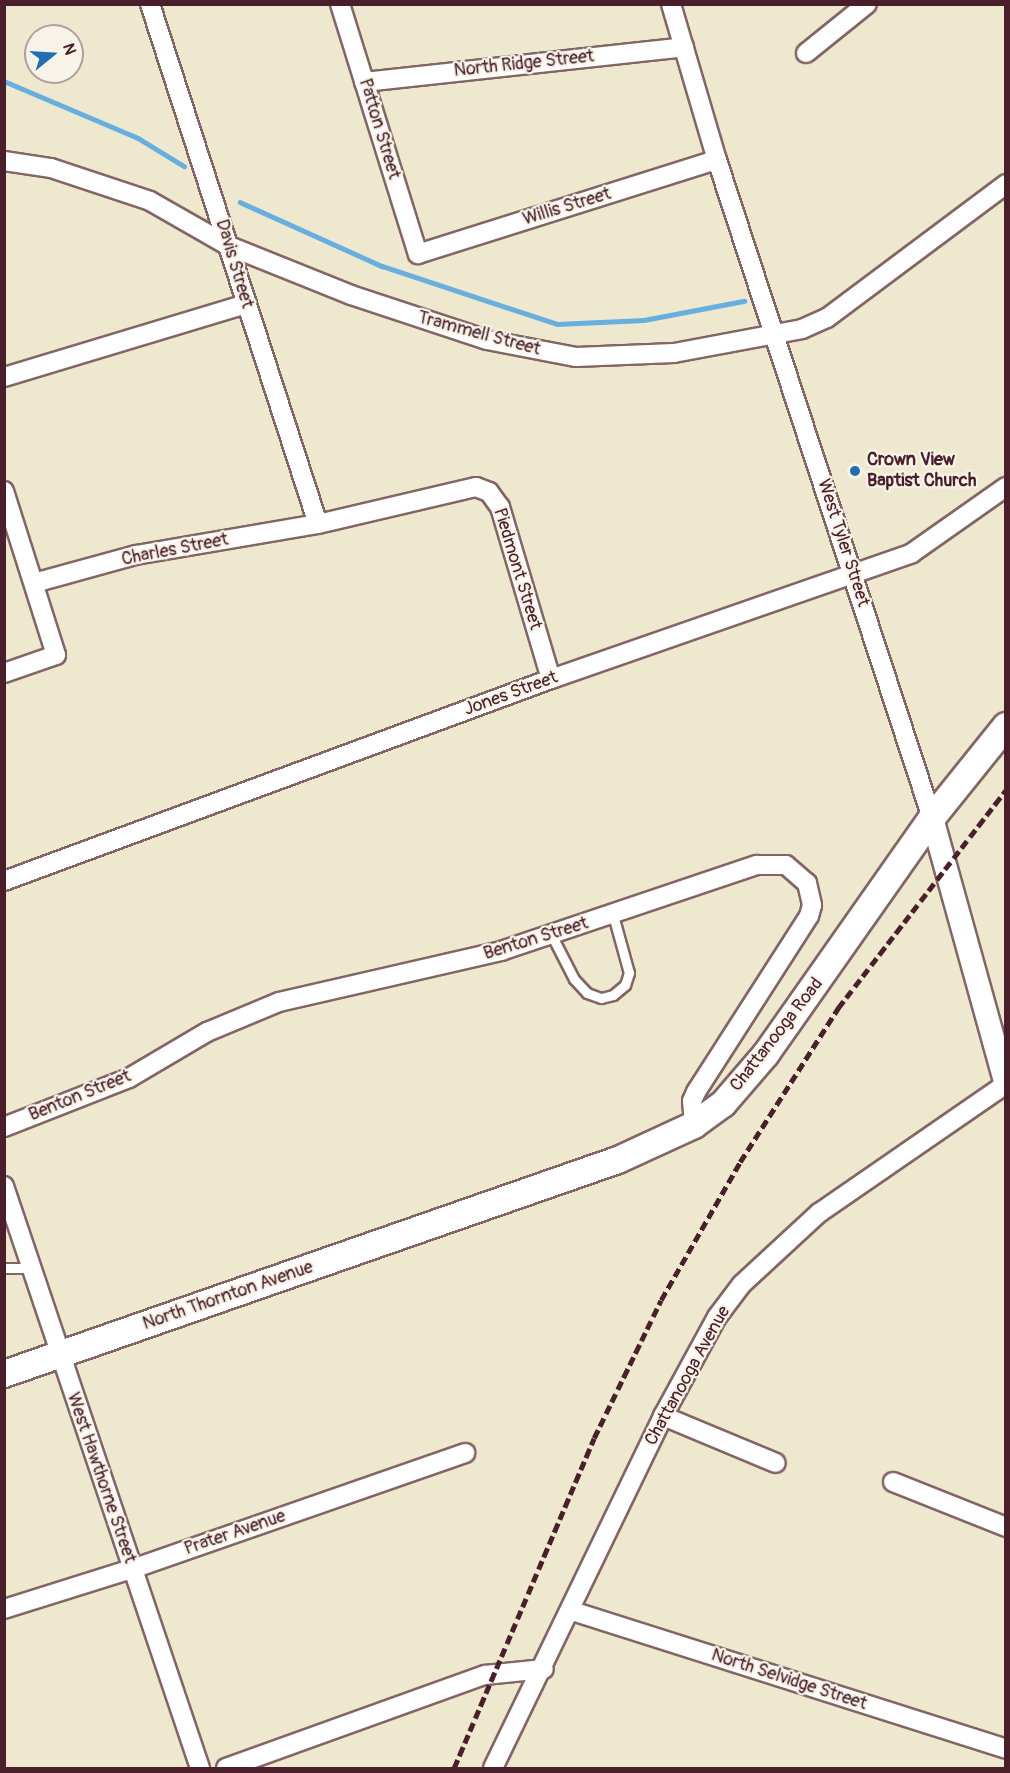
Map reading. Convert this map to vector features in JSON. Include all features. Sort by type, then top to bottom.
[{"type":"main road","name":"Chattanooga Road","points":[[451,1219],[618,1160],[694,1125],[723,1104],[766,1054],[932,818],[1005,726]]},
{"type":"main road","name":"North Thornton Avenue","points":[[4,1374],[451,1219]]},
{"type":"street","name":"Davis Street","points":[[150,4],[318,524]]},
{"type":"street","name":"Patton Street","points":[[340,4],[418,254]]},
{"type":"street","name":"West Tyler Street","points":[[671,4],[717,160],[932,818],[1005,1084]]},
{"type":"street","points":[[806,53],[867,4]]},
{"type":"street","name":"North Ridge Street","points":[[364,82],[684,46]]},
{"type":"street","name":"Willis Street","points":[[418,254],[717,160]]},
{"type":"street","name":"Trammell Street","points":[[4,161],[51,168],[150,201],[230,246],[351,295],[487,340],[576,357],[631,358],[774,337],[827,318],[1005,184]]},
{"type":"street","points":[[4,377],[246,304]]},
{"type":"street","name":"Piedmont Street","points":[[318,524],[476,487],[489,492],[500,507],[551,679]]},
{"type":"street","name":"Jones Street","points":[[4,881],[551,679],[912,553],[1005,487]]},
{"type":"street","points":[[4,491],[56,655],[4,673]]},
{"type":"street","name":"Charles Street","points":[[34,583],[136,555],[318,524]]},
{"type":"street","name":"Benton Street","points":[[4,1127],[129,1078],[207,1032],[279,1002],[552,936],[757,865],[786,865],[800,875],[811,894],[809,916],[696,1092],[692,1101],[694,1125]]},
{"type":"street","name":"Chattanooga Avenue","points":[[493,1768],[544,1669],[663,1416],[717,1317],[767,1259],[867,1177],[1005,1084]]},
{"type":"street","name":"West Hawthorne Street","points":[[4,1186],[200,1768]]},
{"type":"street","points":[[663,1416],[776,1463]]},
{"type":"street","name":"Prater Avenue","points":[[4,1609],[132,1569],[465,1453]]},
{"type":"street","points":[[893,1482],[1005,1527]]},
{"type":"street","name":"North Selvidge Street","points":[[572,1611],[1005,1749]]},
{"type":"street","points":[[226,1768],[485,1675],[544,1669]]},
{"type":"lane","points":[[552,936],[574,979],[587,993],[601,998],[614,995],[625,985],[629,973],[613,915]]},
{"type":"lane","points":[[4,1268],[31,1268]]},
{"type":"waterway","points":[[4,81],[138,138],[184,166]]},
{"type":"waterway","points":[[240,202],[382,266],[557,324],[644,320],[744,301]]},
{"type":"railway","points":[[454,1768],[594,1438],[661,1300],[740,1162],[838,1008],[1006,790]]},
{"type":"place","name":"Crown View Baptist Church","points":[[855,471]]}]
